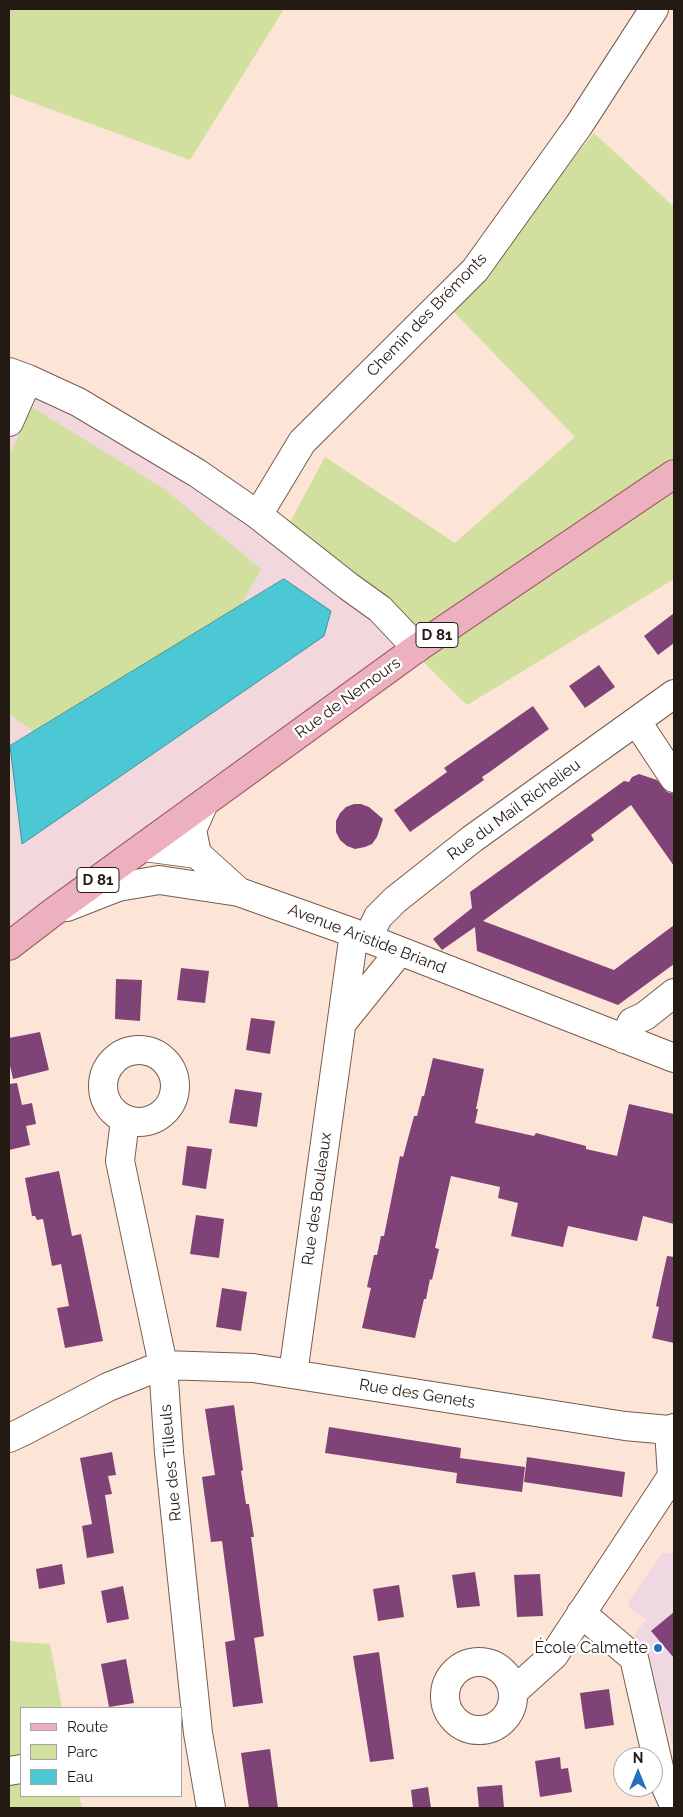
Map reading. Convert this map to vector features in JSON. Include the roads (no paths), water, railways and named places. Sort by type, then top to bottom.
[{"type":"main road","name":"Rue de Nemours","points":[[52,913],[417,648],[674,474]]},
{"type":"main road","name":"D 81","points":[[9,946],[52,913]]},
{"type":"street","name":"Chemin des Brémonts","points":[[258,514],[302,442],[476,270],[579,125],[654,9]]},
{"type":"street","points":[[9,422],[18,375],[86,407],[197,473],[258,514],[348,586],[380,609],[417,648]]},
{"type":"street","name":"Rue du Mail Richelieu","points":[[361,936],[395,900],[472,839],[674,694]]},
{"type":"street","points":[[637,722],[674,778]]},
{"type":"street","points":[[197,854],[192,830],[204,803]]},
{"type":"street","points":[[144,847],[197,854],[239,892]]},
{"type":"street","points":[[144,847],[160,880]]},
{"type":"street","name":"Avenue Aristide Briand","points":[[52,913],[118,887],[160,880],[239,892],[361,936],[674,1058]]},
{"type":"street","name":"Rue des Bouleaux","points":[[293,1374],[342,1024],[361,936]]},
{"type":"street","points":[[342,1024],[400,951]]},
{"type":"street","points":[[624,1039],[632,1022],[644,1016],[674,993]]},
{"type":"street","name":"Rue des Tilleuls","points":[[125,1120],[120,1161],[163,1366],[190,1735],[211,1808]]},
{"type":"street","points":[[9,1438],[108,1387],[163,1366]]},
{"type":"street","name":"Rue des Genets","points":[[163,1366],[253,1368],[616,1425],[672,1429]]},
{"type":"street","points":[[513,1692],[554,1654],[672,1476],[672,1429]]},
{"type":"street","points":[[581,1614],[634,1658],[661,1776],[674,1805]]},
{"type":"water","points":[[284,579],[331,611],[324,636],[22,844],[10,746]]},
{"type":"place","name":"École Calmette","points":[[658,1648]]}]
